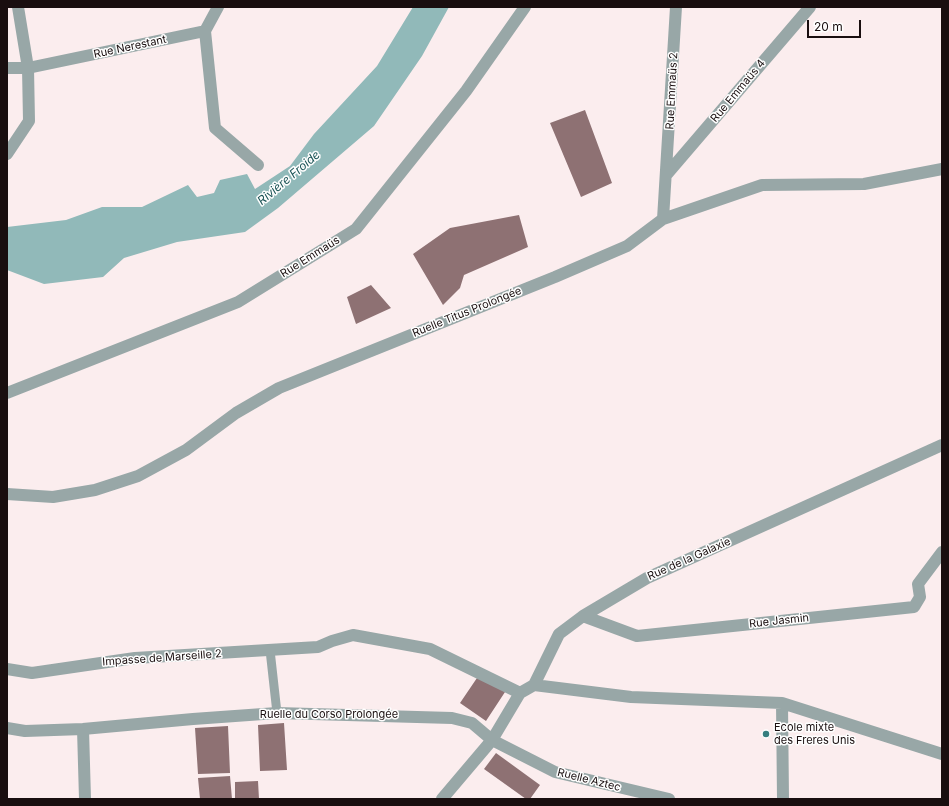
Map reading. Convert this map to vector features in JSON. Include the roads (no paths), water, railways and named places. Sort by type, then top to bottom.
[{"type":"street","points":[[7,154],[29,121],[28,68],[18,7]]},
{"type":"street","points":[[218,7],[206,31],[215,128],[258,164]]},
{"type":"street","name":"Rue Emmaüs","points":[[7,393],[238,302],[356,229],[466,91],[525,7]]},
{"type":"street","name":"Rue Emmaüs 2","points":[[663,219],[667,174],[676,7]]},
{"type":"street","name":"Rue Emmaüs 4","points":[[667,174],[810,7]]},
{"type":"street","name":"Rue Nerestant","points":[[7,68],[28,68],[206,31]]},
{"type":"street","name":"Ruelle Titus Prolongée","points":[[7,494],[53,497],[94,490],[138,476],[186,450],[236,412],[279,388],[555,277],[627,246],[663,219],[762,185],[864,184],[942,169]]},
{"type":"street","name":"Rue de la Galaxie","points":[[534,685],[559,634],[583,616],[647,578],[942,446]]},
{"type":"street","name":"Rue Jasmin","points":[[583,616],[637,636],[914,607],[920,598],[918,584],[942,552]]},
{"type":"street","name":"Impasse de Marseille 2","points":[[7,669],[32,673],[135,658],[318,647],[353,635],[430,649],[520,693]]},
{"type":"street","points":[[442,799],[492,740],[520,693],[534,685],[631,697],[782,703],[942,754]]},
{"type":"street","points":[[782,703],[783,799]]},
{"type":"street","name":"Ruelle du Corso Prolongée","points":[[7,728],[25,731],[83,729],[277,713],[452,718],[472,723],[492,740]]},
{"type":"street","points":[[83,729],[85,799]]},
{"type":"street","name":"Ruelle Aztec","points":[[492,740],[555,772],[669,799]]},
{"type":"lane","points":[[270,650],[277,713]]},
{"type":"water","name":"Rivière Froide","points":[[413,7],[449,7],[422,56],[374,126],[278,208],[245,232],[177,242],[124,258],[103,277],[44,284],[7,270],[7,227],[66,220],[102,207],[142,207],[188,185],[197,197],[214,193],[220,180],[247,174],[255,189],[290,166],[314,134],[377,66]]},
{"type":"place","name":"Ecole mixte des Freres Unis","points":[[766,734]]}]
